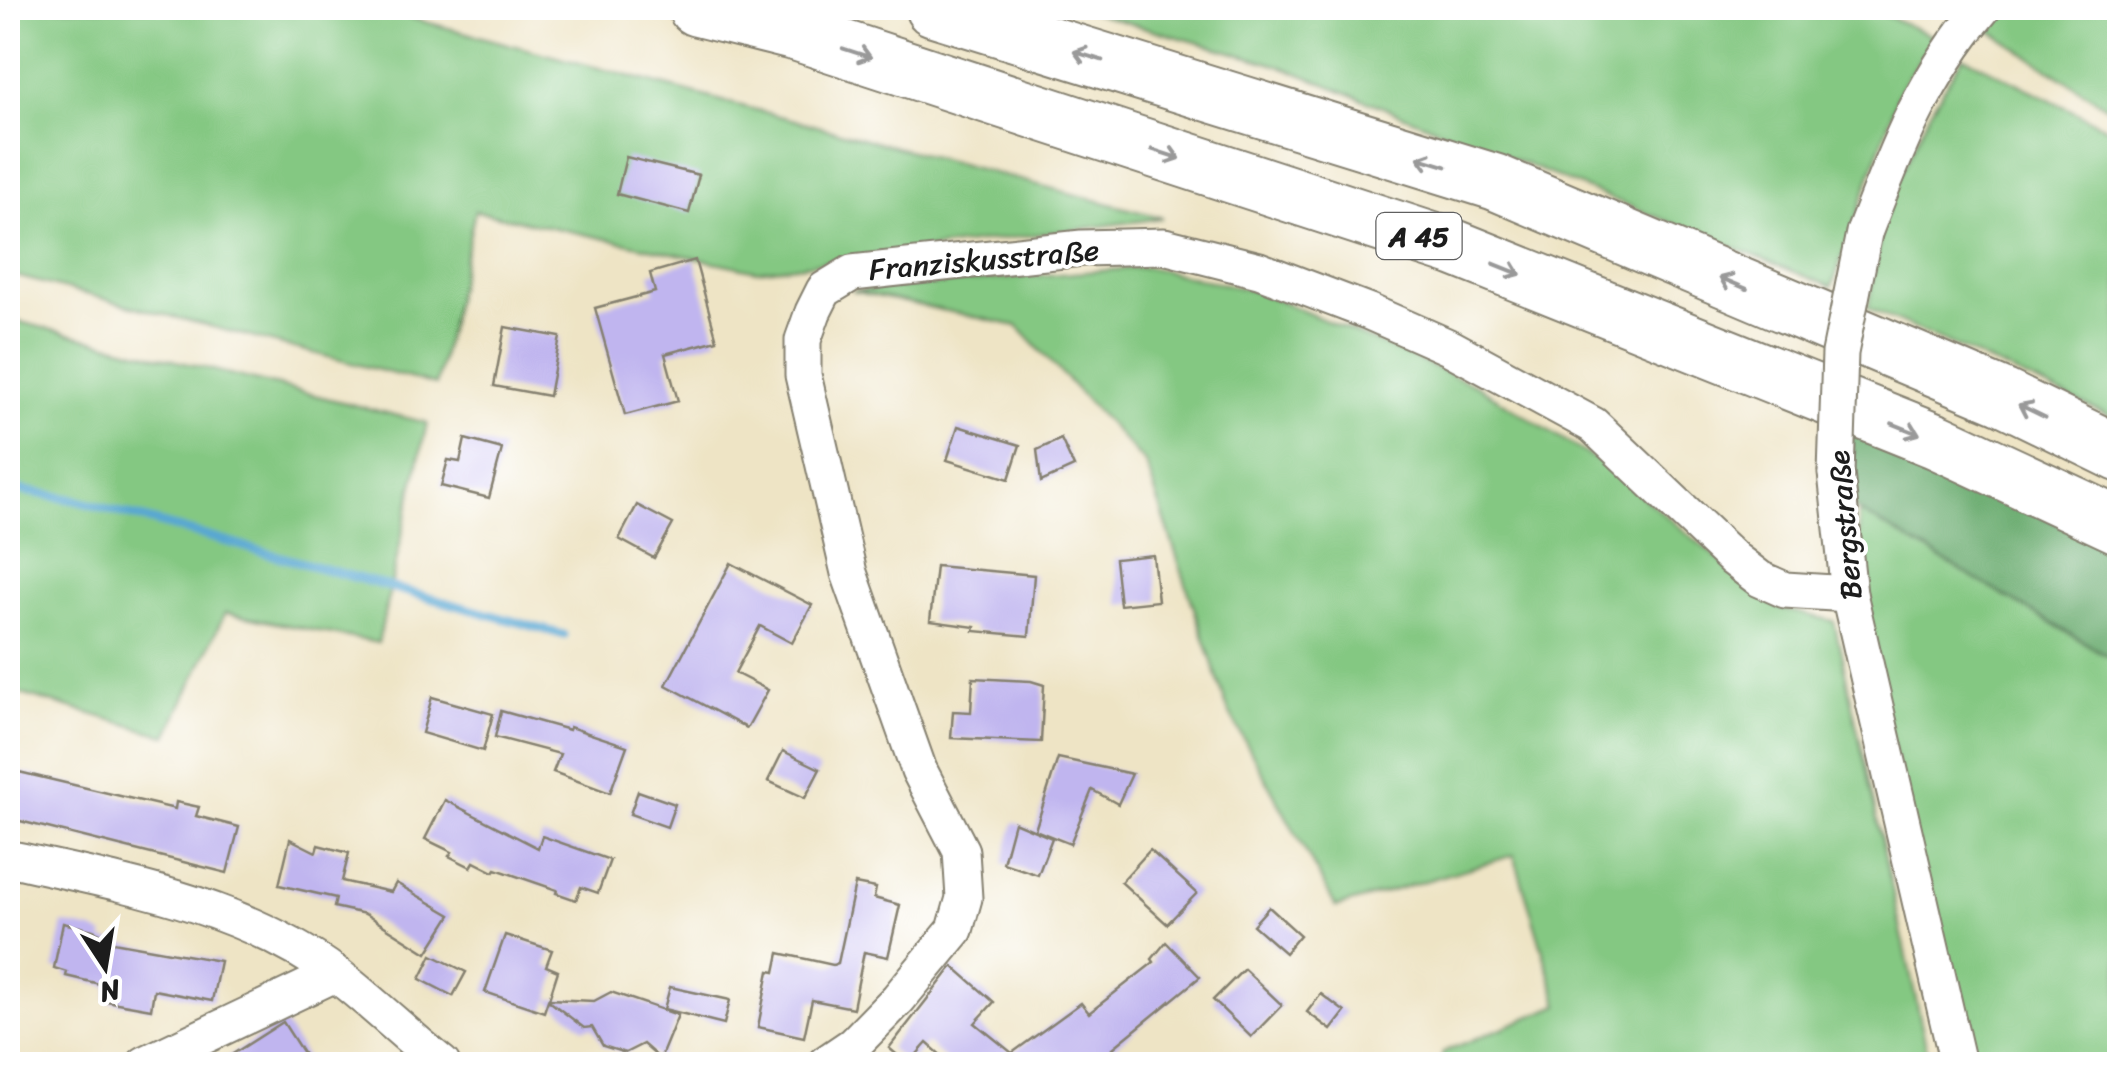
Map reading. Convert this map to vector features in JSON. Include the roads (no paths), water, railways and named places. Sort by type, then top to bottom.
[{"type":"highway","name":"A 45","points":[[696,8],[800,34],[1455,248],[1937,441],[2120,526]]},
{"type":"highway","name":"A 45","points":[[933,8],[1495,182],[2003,397],[2120,454]]},
{"type":"street","name":"Bergstraße","points":[[1958,1064],[1849,594],[1836,473],[1840,353],[1864,233],[1919,98],[1961,33],[1983,8]]},
{"type":"street","name":"Franziskusstraße","points":[[825,1064],[854,1045],[921,971],[954,930],[964,898],[961,851],[919,770],[849,573],[803,375],[803,340],[813,312],[824,290],[852,272],[1082,248],[1164,246],[1259,270],[1368,311],[1451,348],[1593,425],[1734,559],[1760,578],[1785,590],[1849,594]]},
{"type":"street","points":[[8,858],[176,896],[276,939],[336,974],[442,1064]]},
{"type":"street","points":[[145,1064],[336,974]]},
{"type":"waterway","points":[[8,488],[75,500],[564,635]]}]
